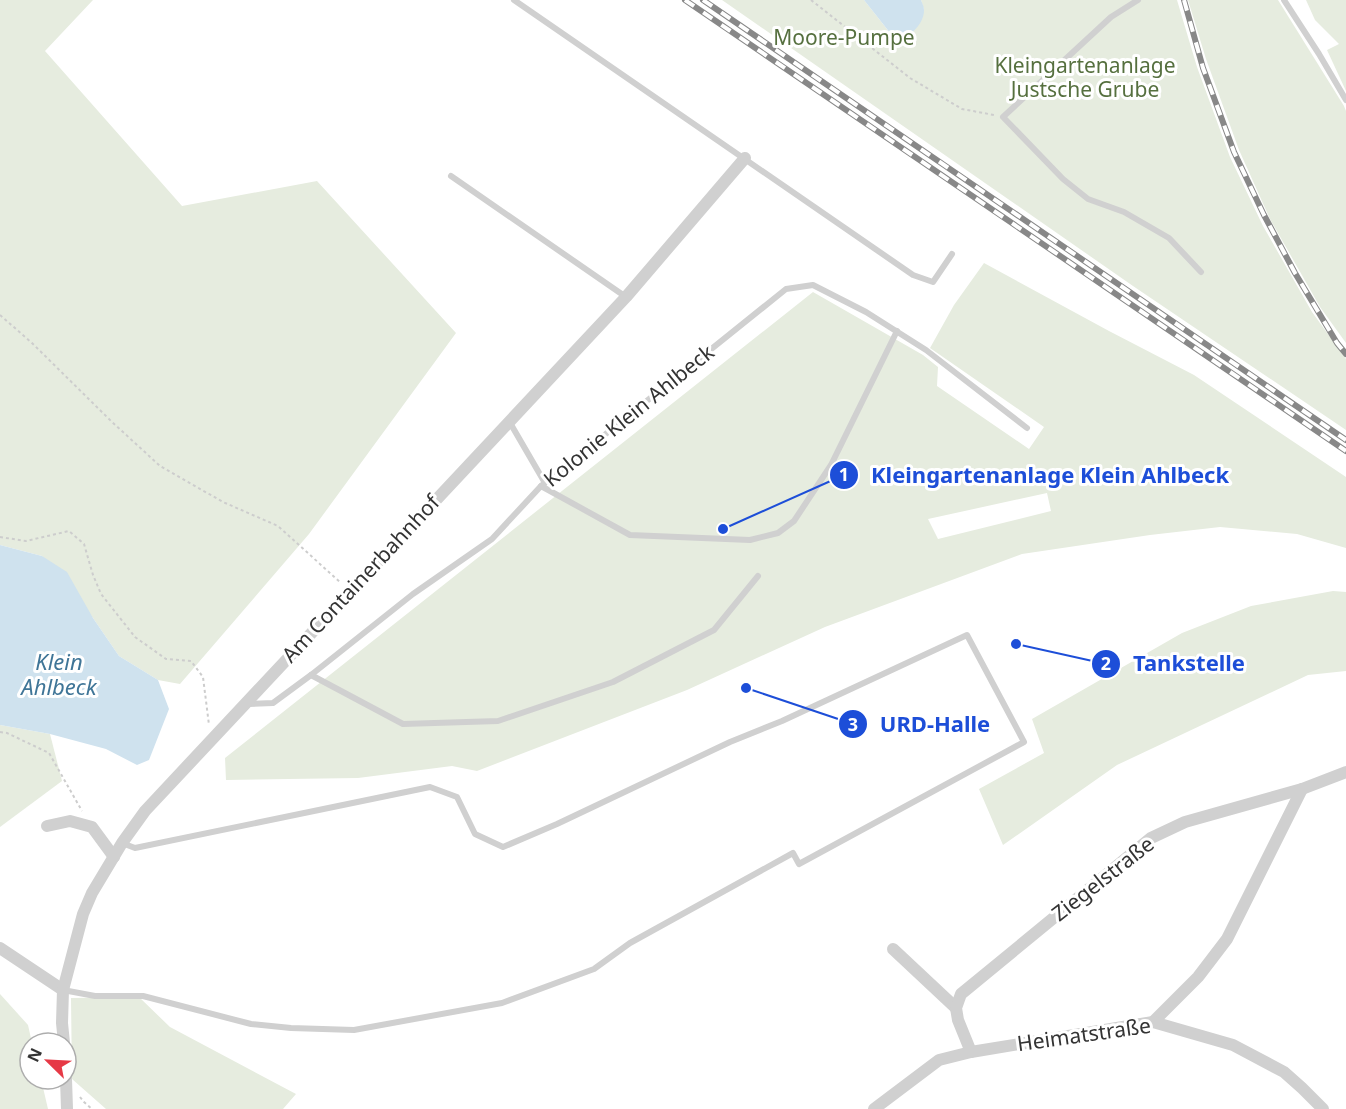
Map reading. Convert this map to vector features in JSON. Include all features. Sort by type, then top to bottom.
[{"type":"street","name":"Am Containerbahnhof","points":[[63,1031],[63,990],[83,914],[92,893],[122,843],[145,811],[626,297],[745,158]]},
{"type":"street","name":"Ziegelstraße","points":[[956,1008],[961,994],[1151,838],[1185,822],[1302,789],[1346,772]]},
{"type":"street","points":[[1153,1022],[1198,977],[1227,939],[1302,789]]},
{"type":"street","points":[[47,826],[70,821],[92,827],[114,857]]},
{"type":"street","points":[[0,948],[63,990]]},
{"type":"street","points":[[893,949],[956,1008],[958,1020],[971,1052]]},
{"type":"street","name":"Heimatstraße","points":[[874,1109],[939,1060],[971,1052],[1153,1022],[1233,1045],[1284,1072],[1323,1109]]},
{"type":"street","points":[[66,1091],[67,1109]]},
{"type":"lane","points":[[514,0],[913,275],[933,282],[952,254]]},
{"type":"lane","points":[[1138,0],[1112,17],[1003,117],[1063,178],[1088,199],[1124,212],[1169,238],[1201,272]]},
{"type":"lane","points":[[1284,0],[1346,100]]},
{"type":"lane","points":[[451,176],[626,297]]},
{"type":"lane","name":"Kolonie Klein Ahlbeck","points":[[244,704],[273,703],[413,594],[492,538],[543,485],[786,290],[813,285],[866,312],[926,350],[1027,428]]},
{"type":"lane","points":[[509,420],[543,485],[630,535],[750,540],[778,533],[794,521],[831,465],[897,331]]},
{"type":"lane","points":[[311,675],[403,724],[498,721],[613,682],[714,630],[758,576]]},
{"type":"lane","points":[[63,990],[95,996],[143,996],[250,1024],[354,1030],[502,1003],[594,969],[630,943],[793,853],[799,864],[1024,742],[967,635],[503,847],[475,834],[457,797],[430,788],[135,848],[122,843]]},
{"type":"path","points":[[811,0],[910,78],[962,109],[1003,117]]},
{"type":"path","points":[[0,315],[160,466],[224,502],[278,526],[350,590]]},
{"type":"path","points":[[0,537],[26,541],[69,531],[84,544],[101,594],[135,637],[166,659],[190,661],[203,677],[210,740]]},
{"type":"path","points":[[0,732],[7,733],[49,753],[92,827]]},
{"type":"green space","points":[[0,0],[93,0],[45,51],[182,206],[317,181],[456,333],[309,534],[180,684],[158,680],[119,656],[93,618],[42,556],[0,545]]},
{"type":"green space","points":[[722,0],[864,0],[898,43],[924,10],[921,0],[1177,0],[1197,67],[1230,157],[1263,226],[1312,312],[1346,359],[1346,430],[1133,286]]},
{"type":"green space","points":[[1188,0],[1278,0],[1344,106],[1346,111],[1346,343],[1320,307],[1270,219],[1239,150],[1206,59]]},
{"type":"green space","points":[[1306,0],[1346,0],[1346,91],[1327,50],[1339,44],[1315,20]]},
{"type":"green space","points":[[984,263],[1194,375],[1346,477],[1346,548],[1297,534],[1220,527],[1022,554],[825,627],[687,690],[477,771],[452,766],[358,778],[226,780],[225,758],[813,292],[923,355],[938,367],[937,386],[1029,449],[1044,427],[930,348],[954,305]],"holes":[[[1047,493],[1051,511],[938,539],[928,519]]]},
{"type":"green space","points":[[1333,591],[1346,592],[1346,671],[1308,675],[1117,765],[1003,845],[979,789],[1044,753],[1032,719],[1182,633],[1251,606]]},
{"type":"green space","points":[[0,725],[50,734],[62,781],[0,827]]},
{"type":"green space","points":[[0,994],[28,1025],[29,1031],[18,1031],[18,1091],[44,1091],[48,1109],[0,1109]]},
{"type":"green space","points":[[139,997],[170,1027],[296,1094],[283,1109],[106,1109],[78,1084],[78,1031],[71,1031],[71,998]]},
{"type":"water","points":[[864,0],[921,0],[923,15],[915,29],[898,43]]},
{"type":"water","name":"Klein Ahlbeck","points":[[0,545],[42,556],[67,572],[93,618],[119,656],[158,680],[169,709],[149,760],[137,765],[106,749],[50,734],[0,725]]},
{"type":"railway","points":[[685,0],[1346,451]]},
{"type":"railway","points":[[703,0],[1346,440]]},
{"type":"railway","points":[[1184,0],[1203,68],[1234,152],[1295,273],[1346,354]]},
{"type":"place","name":"Kleingartenanlage Klein Ahlbeck","points":[[723,529]]},
{"type":"place","name":"Tankstelle","points":[[1016,644]]},
{"type":"place","name":"URD-Halle","points":[[746,688]]},
{"type":"park label","name":"Moore-Pumpe","points":[[844,38]]},
{"type":"park label","name":"Kleingartenanlage Justsche Grube","points":[[1085,78]]}]
